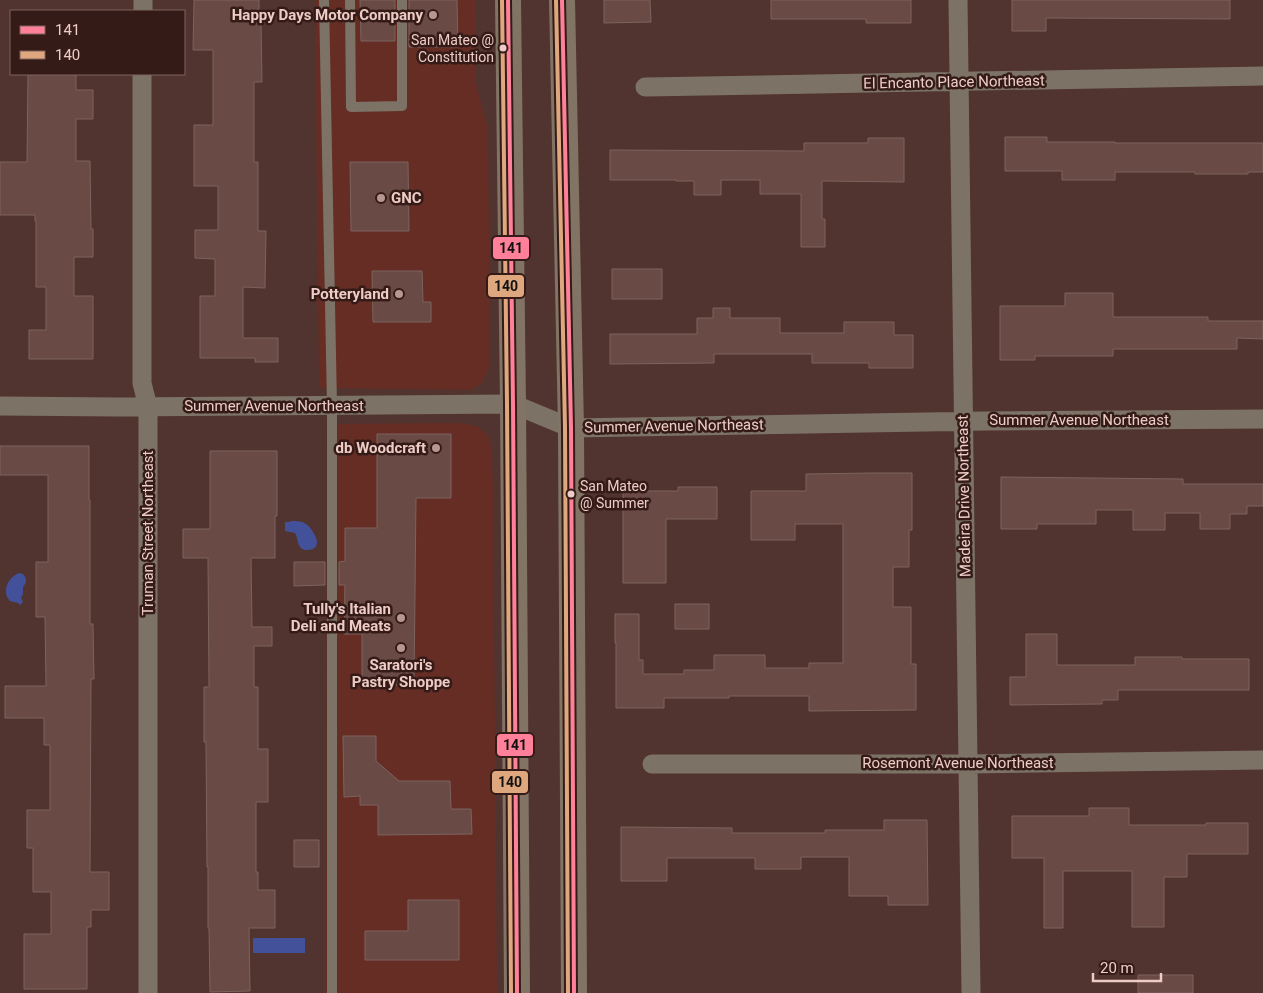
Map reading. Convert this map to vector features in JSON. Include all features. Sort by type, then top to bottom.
[{"type":"main road","points":[[508,0],[517,993]]},
{"type":"main road","points":[[562,0],[571,428],[574,993]]},
{"type":"street","name":"Madeira Drive Northeast","points":[[958,0],[971,993]]},
{"type":"street","name":"Truman Street Northeast","points":[[142,75],[142,383],[148,407],[148,993]]},
{"type":"street","name":"El Encanto Place Northeast","points":[[645,88],[1263,76]]},
{"type":"street","name":"Summer Avenue Northeast","points":[[0,406],[148,407],[513,404],[571,428],[963,421],[1263,419]]},
{"type":"street","name":"Rosemont Avenue Northeast","points":[[652,764],[968,764],[1263,760]]},
{"type":"lane","points":[[324,0],[332,405],[332,993]]},
{"type":"lane","points":[[350,0],[351,107],[360,107],[402,106],[402,0]]},
{"type":"shaded area","points":[[315,0],[475,0],[476,84],[488,129],[490,365],[482,383],[471,390],[319,388]]},
{"type":"shaded area","points":[[457,423],[477,426],[488,436],[492,451],[497,993],[326,993],[327,424]]},
{"type":"water","points":[[285,522],[303,522],[309,527],[315,535],[317,543],[313,549],[304,550],[299,545],[295,533],[285,531]]},
{"type":"water","points":[[19,573],[23,574],[26,580],[21,598],[23,602],[20,605],[10,601],[6,593],[9,581]]},
{"type":"water","points":[[253,938],[305,938],[305,953],[253,953]]},
{"type":"building","points":[[194,0],[259,0],[262,82],[254,82],[254,162],[258,162],[258,231],[266,231],[265,288],[243,287],[243,338],[278,338],[278,362],[255,362],[255,358],[200,358],[200,296],[215,296],[215,259],[195,258],[195,230],[218,230],[218,186],[194,186],[194,125],[213,125],[213,50],[193,50]]},
{"type":"building","points":[[360,0],[395,0],[395,41],[361,41]]},
{"type":"building","points":[[409,0],[457,0],[458,47],[409,47]]},
{"type":"building","points":[[604,0],[650,0],[651,22],[604,23]]},
{"type":"building","points":[[771,0],[911,0],[911,23],[866,23],[866,19],[771,19]]},
{"type":"building","points":[[1012,0],[1230,0],[1230,19],[1046,18],[1046,31],[1012,31]]},
{"type":"building","points":[[28,75],[76,75],[76,90],[93,90],[93,119],[76,119],[76,161],[90,161],[93,257],[74,257],[74,296],[93,296],[93,359],[29,359],[29,330],[46,330],[46,287],[36,287],[35,215],[0,215],[0,162],[27,162]]},
{"type":"building","points":[[1005,137],[1047,137],[1047,142],[1263,143],[1263,172],[1248,172],[1248,174],[1195,174],[1195,172],[1115,172],[1115,180],[1062,180],[1062,171],[1005,171]]},
{"type":"building","points":[[868,138],[904,138],[904,182],[822,181],[822,219],[825,219],[825,247],[801,247],[801,194],[760,194],[760,180],[721,180],[721,195],[694,195],[694,181],[610,180],[610,150],[804,151],[804,143],[868,143]]},
{"type":"building","points":[[350,162],[408,162],[409,231],[351,231]]},
{"type":"building","points":[[612,269],[662,269],[662,299],[612,299]]},
{"type":"building","points":[[372,271],[422,271],[423,302],[431,302],[431,322],[373,322]]},
{"type":"building","points":[[1065,293],[1113,293],[1113,317],[1208,317],[1208,321],[1263,321],[1263,339],[1237,338],[1237,349],[1113,349],[1113,356],[1035,356],[1035,360],[1000,360],[1000,306],[1065,306]]},
{"type":"building","points":[[713,308],[730,308],[730,318],[780,318],[780,333],[844,333],[844,322],[894,322],[894,335],[913,335],[913,368],[869,368],[869,363],[812,363],[812,354],[714,354],[714,363],[610,364],[610,334],[697,334],[697,318],[713,318]]},
{"type":"building","points":[[377,434],[451,434],[451,498],[416,498],[414,685],[362,685],[362,634],[344,634],[345,585],[339,585],[339,562],[345,561],[345,528],[377,528]]},
{"type":"building","points":[[0,446],[89,446],[90,624],[93,624],[94,679],[91,679],[90,872],[109,872],[109,910],[91,910],[91,927],[87,927],[87,989],[24,989],[24,934],[51,934],[51,892],[33,892],[33,848],[27,848],[27,810],[50,810],[50,745],[44,745],[44,718],[5,718],[5,686],[46,686],[45,617],[36,617],[36,562],[48,562],[48,475],[0,475]]},
{"type":"building","points":[[210,451],[277,451],[275,558],[251,558],[252,627],[272,627],[272,646],[254,646],[254,687],[258,687],[258,749],[268,749],[268,802],[256,802],[256,872],[258,872],[258,890],[275,890],[275,928],[249,928],[250,991],[210,992],[206,742],[204,742],[204,687],[209,687],[208,558],[183,558],[183,529],[210,529]]},
{"type":"building","points":[[912,473],[912,530],[909,530],[909,567],[893,567],[893,607],[911,607],[911,664],[916,664],[916,710],[809,711],[809,696],[664,698],[664,708],[616,708],[615,614],[639,614],[639,660],[643,660],[643,674],[684,674],[684,670],[714,670],[714,655],[765,655],[765,668],[809,668],[809,663],[843,663],[843,524],[795,524],[795,540],[751,540],[751,491],[806,491],[806,474]]},
{"type":"building","points":[[1001,477],[1183,479],[1183,484],[1263,484],[1263,506],[1247,506],[1247,514],[1230,514],[1230,529],[1200,529],[1200,513],[1165,513],[1165,530],[1133,530],[1133,510],[1096,510],[1096,524],[1037,524],[1037,529],[1001,529]]},
{"type":"building","points":[[678,487],[717,487],[717,519],[666,519],[666,583],[623,583],[623,491],[678,491]]},
{"type":"building","points":[[294,562],[325,562],[325,585],[294,586]]},
{"type":"building","points":[[675,604],[709,604],[709,629],[675,629]]},
{"type":"building","points":[[1026,634],[1057,634],[1057,665],[1135,665],[1135,657],[1249,659],[1249,690],[1118,690],[1118,700],[1102,700],[1102,704],[1010,705],[1010,677],[1026,677]]},
{"type":"building","points":[[343,736],[376,736],[376,761],[399,781],[450,781],[451,809],[471,809],[472,834],[378,835],[378,805],[360,805],[360,796],[344,797]]},
{"type":"building","points":[[1089,808],[1129,808],[1129,825],[1248,823],[1248,854],[1187,854],[1187,877],[1164,877],[1164,927],[1132,927],[1132,871],[1063,871],[1063,928],[1044,928],[1044,858],[1012,858],[1012,816],[1089,816]]},
{"type":"building","points":[[884,820],[927,820],[928,905],[888,905],[888,896],[849,896],[849,857],[801,857],[801,869],[755,869],[755,858],[667,858],[667,881],[621,881],[621,827],[732,828],[732,833],[825,833],[825,830],[884,830]]},
{"type":"building","points":[[294,840],[319,840],[319,867],[294,867]]},
{"type":"building","points":[[408,900],[459,900],[459,960],[365,960],[365,931],[408,931]]},
{"type":"building","points":[[1138,975],[1193,975],[1193,993],[1138,993]]},
{"type":"transit line","name":"140","points":[[502,0],[511,993]]},
{"type":"transit line","name":"141","points":[[508,0],[517,993]]},
{"type":"transit line","name":"140","points":[[556,0],[565,428],[568,993]]},
{"type":"transit line","name":"141","points":[[562,0],[571,428],[574,993]]},
{"type":"place","name":"Happy Days Motor Company","points":[[433,15]]},
{"type":"place","name":"San Mateo @ Constitution","points":[[503,48]]},
{"type":"place","name":"GNC","points":[[381,198]]},
{"type":"place","name":"Potteryland","points":[[399,294]]},
{"type":"place","name":"db Woodcraft","points":[[436,448]]},
{"type":"place","name":"San Mateo @ Summer","points":[[571,494]]},
{"type":"place","name":"Tully's Italian Deli and Meats","points":[[401,618]]},
{"type":"place","name":"Saratori's Pastry Shoppe","points":[[401,648]]}]
